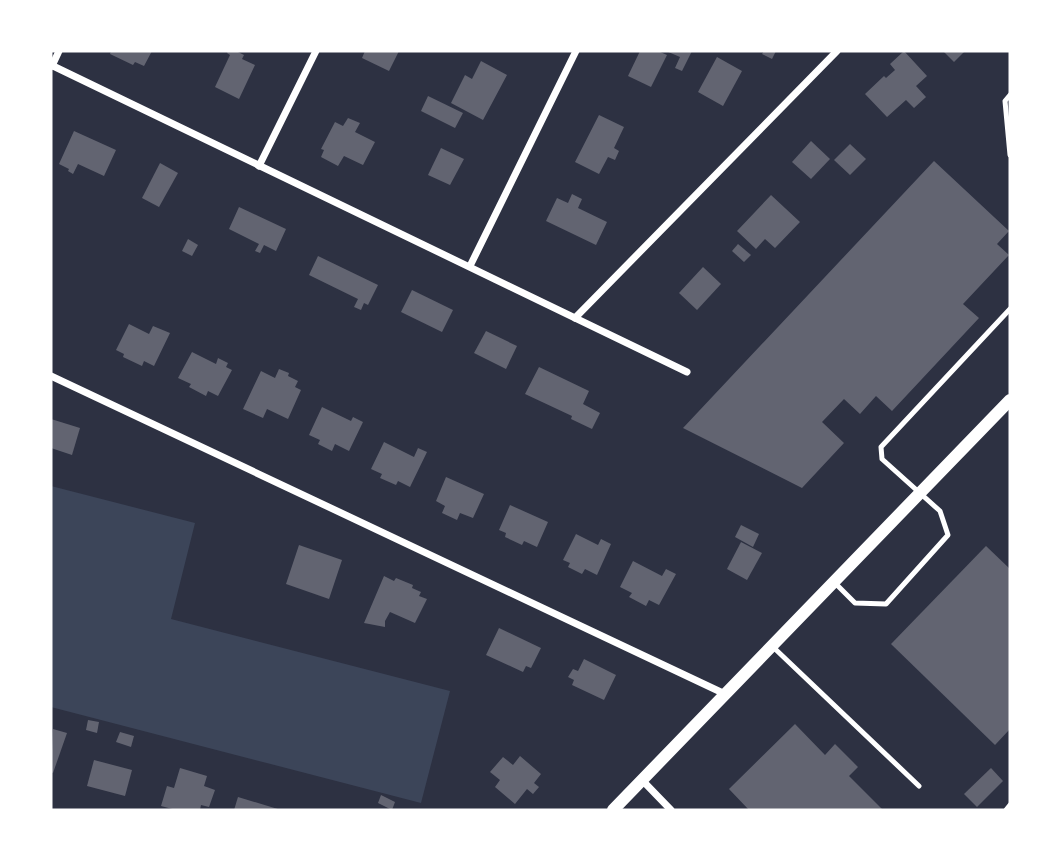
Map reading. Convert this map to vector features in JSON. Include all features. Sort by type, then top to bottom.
[{"type":"street","points":[[59,51],[51,66],[687,372]]},
{"type":"street","points":[[259,166],[316,51]]},
{"type":"street","points":[[470,266],[576,51]]},
{"type":"street","points":[[575,317],[837,51]]},
{"type":"street","points":[[51,376],[725,694]]},
{"type":"street","points":[[613,810],[919,493],[1007,409]]},
{"type":"street","points":[[642,780],[671,810]]},
{"type":"lane","points":[[1010,95],[1005,101],[1010,155]]},
{"type":"lane","points":[[834,582],[855,603],[886,604],[948,536],[940,511],[882,459],[881,447],[1010,309]]},
{"type":"lane","points":[[772,646],[919,786]]},
{"type":"lane","points":[[1006,810],[1010,805]]},
{"type":"shaded area","points":[[51,486],[195,523],[171,619],[450,691],[421,803],[51,707]]},
{"type":"building","points":[[111,51],[152,51],[144,66],[135,62],[133,65],[110,54]]},
{"type":"building","points":[[228,51],[244,55],[242,59],[255,65],[239,99],[215,87],[230,55]]},
{"type":"building","points":[[365,51],[399,51],[389,71],[362,58]]},
{"type":"building","points":[[640,51],[658,51],[667,55],[651,87],[628,76]]},
{"type":"building","points":[[666,51],[692,51],[682,71],[675,68],[680,57]]},
{"type":"building","points":[[764,51],[776,51],[772,59],[762,54]]},
{"type":"building","points":[[904,51],[927,76],[916,86],[926,97],[914,108],[906,100],[887,117],[865,94],[884,76],[886,78],[895,70],[890,64]]},
{"type":"building","points":[[943,51],[965,51],[954,62]]},
{"type":"building","points":[[717,57],[742,71],[723,106],[698,92]]},
{"type":"building","points":[[481,61],[507,75],[483,120],[451,103],[465,75],[472,79]]},
{"type":"building","points":[[428,96],[463,113],[455,128],[421,111]]},
{"type":"building","points":[[599,115],[624,127],[614,148],[619,151],[615,160],[608,157],[599,174],[575,162]]},
{"type":"building","points":[[348,118],[360,123],[355,132],[375,142],[363,165],[344,156],[338,166],[321,157],[324,150],[321,149],[335,122],[343,126]]},
{"type":"building","points":[[74,131],[116,150],[104,176],[78,164],[73,174],[59,164]]},
{"type":"building","points":[[811,141],[830,159],[811,179],[792,162]]},
{"type":"building","points":[[850,144],[866,159],[850,175],[834,160]]},
{"type":"building","points":[[441,148],[464,159],[450,185],[428,175]]},
{"type":"building","points":[[934,161],[1009,231],[997,244],[1009,255],[963,304],[979,318],[892,411],[876,396],[860,414],[844,399],[822,422],[844,443],[802,488],[683,428]]},
{"type":"building","points":[[160,163],[178,173],[159,207],[142,198]]},
{"type":"building","points":[[572,194],[582,199],[578,208],[607,222],[596,245],[546,221],[557,198],[568,203]]},
{"type":"building","points":[[771,195],[800,222],[775,248],[765,239],[756,249],[737,231]]},
{"type":"building","points":[[239,207],[286,229],[276,251],[264,245],[260,253],[255,251],[259,244],[229,229]]},
{"type":"building","points":[[188,239],[198,245],[192,256],[182,251]]},
{"type":"building","points":[[738,244],[751,255],[744,262],[732,251]]},
{"type":"building","points":[[318,256],[378,285],[368,305],[364,303],[361,310],[354,307],[358,299],[309,275]]},
{"type":"building","points":[[703,267],[721,284],[697,310],[679,293]]},
{"type":"building","points":[[412,290],[453,310],[442,332],[401,312]]},
{"type":"building","points":[[129,324],[149,334],[153,326],[170,333],[154,366],[144,361],[142,366],[123,357],[124,354],[116,350]]},
{"type":"building","points":[[486,331],[517,346],[506,369],[474,353]]},
{"type":"building","points":[[192,352],[216,364],[218,358],[228,363],[226,367],[232,370],[218,396],[208,391],[206,396],[178,378]]},
{"type":"building","points":[[539,367],[589,391],[583,404],[600,413],[592,429],[571,419],[572,416],[525,394]]},
{"type":"building","points":[[279,369],[298,381],[295,387],[301,390],[288,419],[267,409],[263,418],[243,409],[261,371],[275,378]]},
{"type":"building","points":[[322,407],[351,421],[353,417],[363,422],[349,451],[335,444],[332,451],[318,444],[320,440],[309,435]]},
{"type":"building","points":[[51,419],[80,428],[72,455],[51,448]]},
{"type":"building","points":[[384,442],[414,457],[418,448],[427,452],[410,487],[398,481],[396,485],[380,478],[382,474],[371,469]]},
{"type":"building","points":[[446,477],[484,494],[473,518],[460,513],[457,520],[442,513],[445,506],[436,501]]},
{"type":"building","points":[[510,505],[548,522],[537,547],[524,541],[522,545],[505,537],[506,533],[499,530]]},
{"type":"building","points":[[741,525],[759,534],[753,547],[735,537]]},
{"type":"building","points":[[576,534],[598,545],[601,539],[611,544],[597,575],[585,569],[582,574],[568,567],[570,563],[563,560]]},
{"type":"building","points":[[741,542],[762,553],[747,580],[727,569]]},
{"type":"building","points":[[299,545],[342,560],[329,599],[286,584]]},
{"type":"building","points":[[986,546],[1010,569],[1010,729],[995,745],[891,644]]},
{"type":"building","points":[[633,561],[662,576],[666,569],[676,574],[659,605],[649,600],[646,606],[629,597],[632,593],[620,587]]},
{"type":"building","points":[[384,576],[413,585],[412,588],[421,592],[419,596],[427,599],[415,623],[390,612],[385,627],[364,623]]},
{"type":"building","points":[[499,628],[541,648],[531,668],[526,666],[523,672],[486,655]]},
{"type":"building","points":[[584,659],[616,675],[604,700],[572,685],[574,680],[568,677],[573,669],[578,671]]},
{"type":"building","points":[[88,720],[99,722],[97,733],[86,730]]},
{"type":"building","points":[[795,724],[825,755],[835,744],[858,767],[849,776],[883,810],[749,810],[729,789]]},
{"type":"building","points":[[53,729],[67,733],[53,773],[51,772]]},
{"type":"building","points":[[120,732],[134,736],[131,747],[116,742]]},
{"type":"building","points":[[520,756],[541,774],[534,783],[539,787],[533,794],[527,789],[515,804],[495,787],[500,780],[490,772],[503,757],[513,765]]},
{"type":"building","points":[[94,760],[132,770],[125,796],[87,786]]},
{"type":"building","points":[[180,768],[207,776],[204,786],[215,790],[209,807],[201,805],[200,810],[176,810],[161,806],[167,786],[174,788]]},
{"type":"building","points":[[991,768],[1003,781],[977,807],[964,794]]},
{"type":"building","points":[[381,795],[395,802],[392,810],[378,803]]},
{"type":"building","points":[[238,797],[281,810],[234,810]]}]
